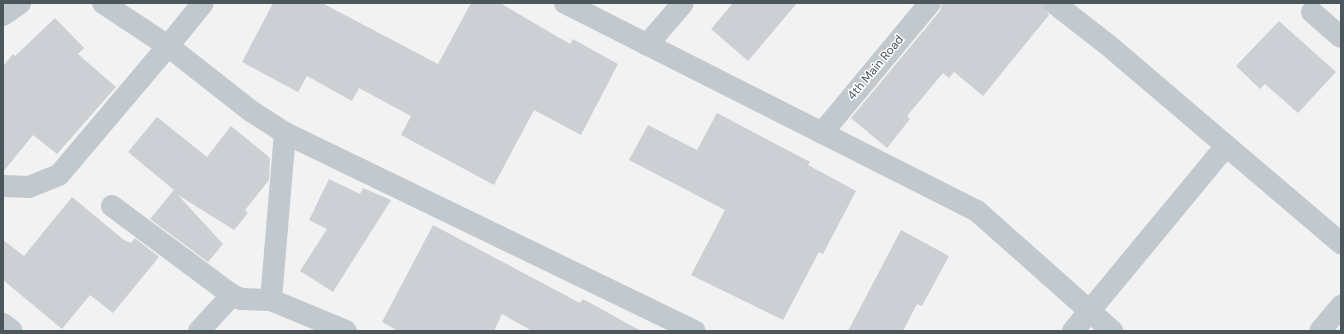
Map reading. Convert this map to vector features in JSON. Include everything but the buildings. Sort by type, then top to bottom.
[{"type":"street","points":[[3,16],[20,3]]},
{"type":"street","points":[[103,3],[168,46],[251,111],[285,133],[661,325],[695,331]]},
{"type":"street","points":[[3,186],[29,187],[59,175],[203,3]]},
{"type":"street","points":[[565,3],[977,211],[1112,331]]},
{"type":"street","points":[[647,45],[683,3]]},
{"type":"street","name":"4th Main Road","points":[[822,134],[930,3]]},
{"type":"street","points":[[1054,3],[1341,243]]},
{"type":"street","points":[[1311,6],[1341,37]]},
{"type":"street","points":[[271,300],[285,133]]},
{"type":"street","points":[[1073,331],[1226,146]]},
{"type":"street","points":[[112,206],[232,295],[241,299],[271,300],[346,331]]},
{"type":"street","points":[[199,331],[232,295]]},
{"type":"street","points":[[1320,331],[1341,306]]},
{"type":"street","points":[[3,324],[12,331]]}]
